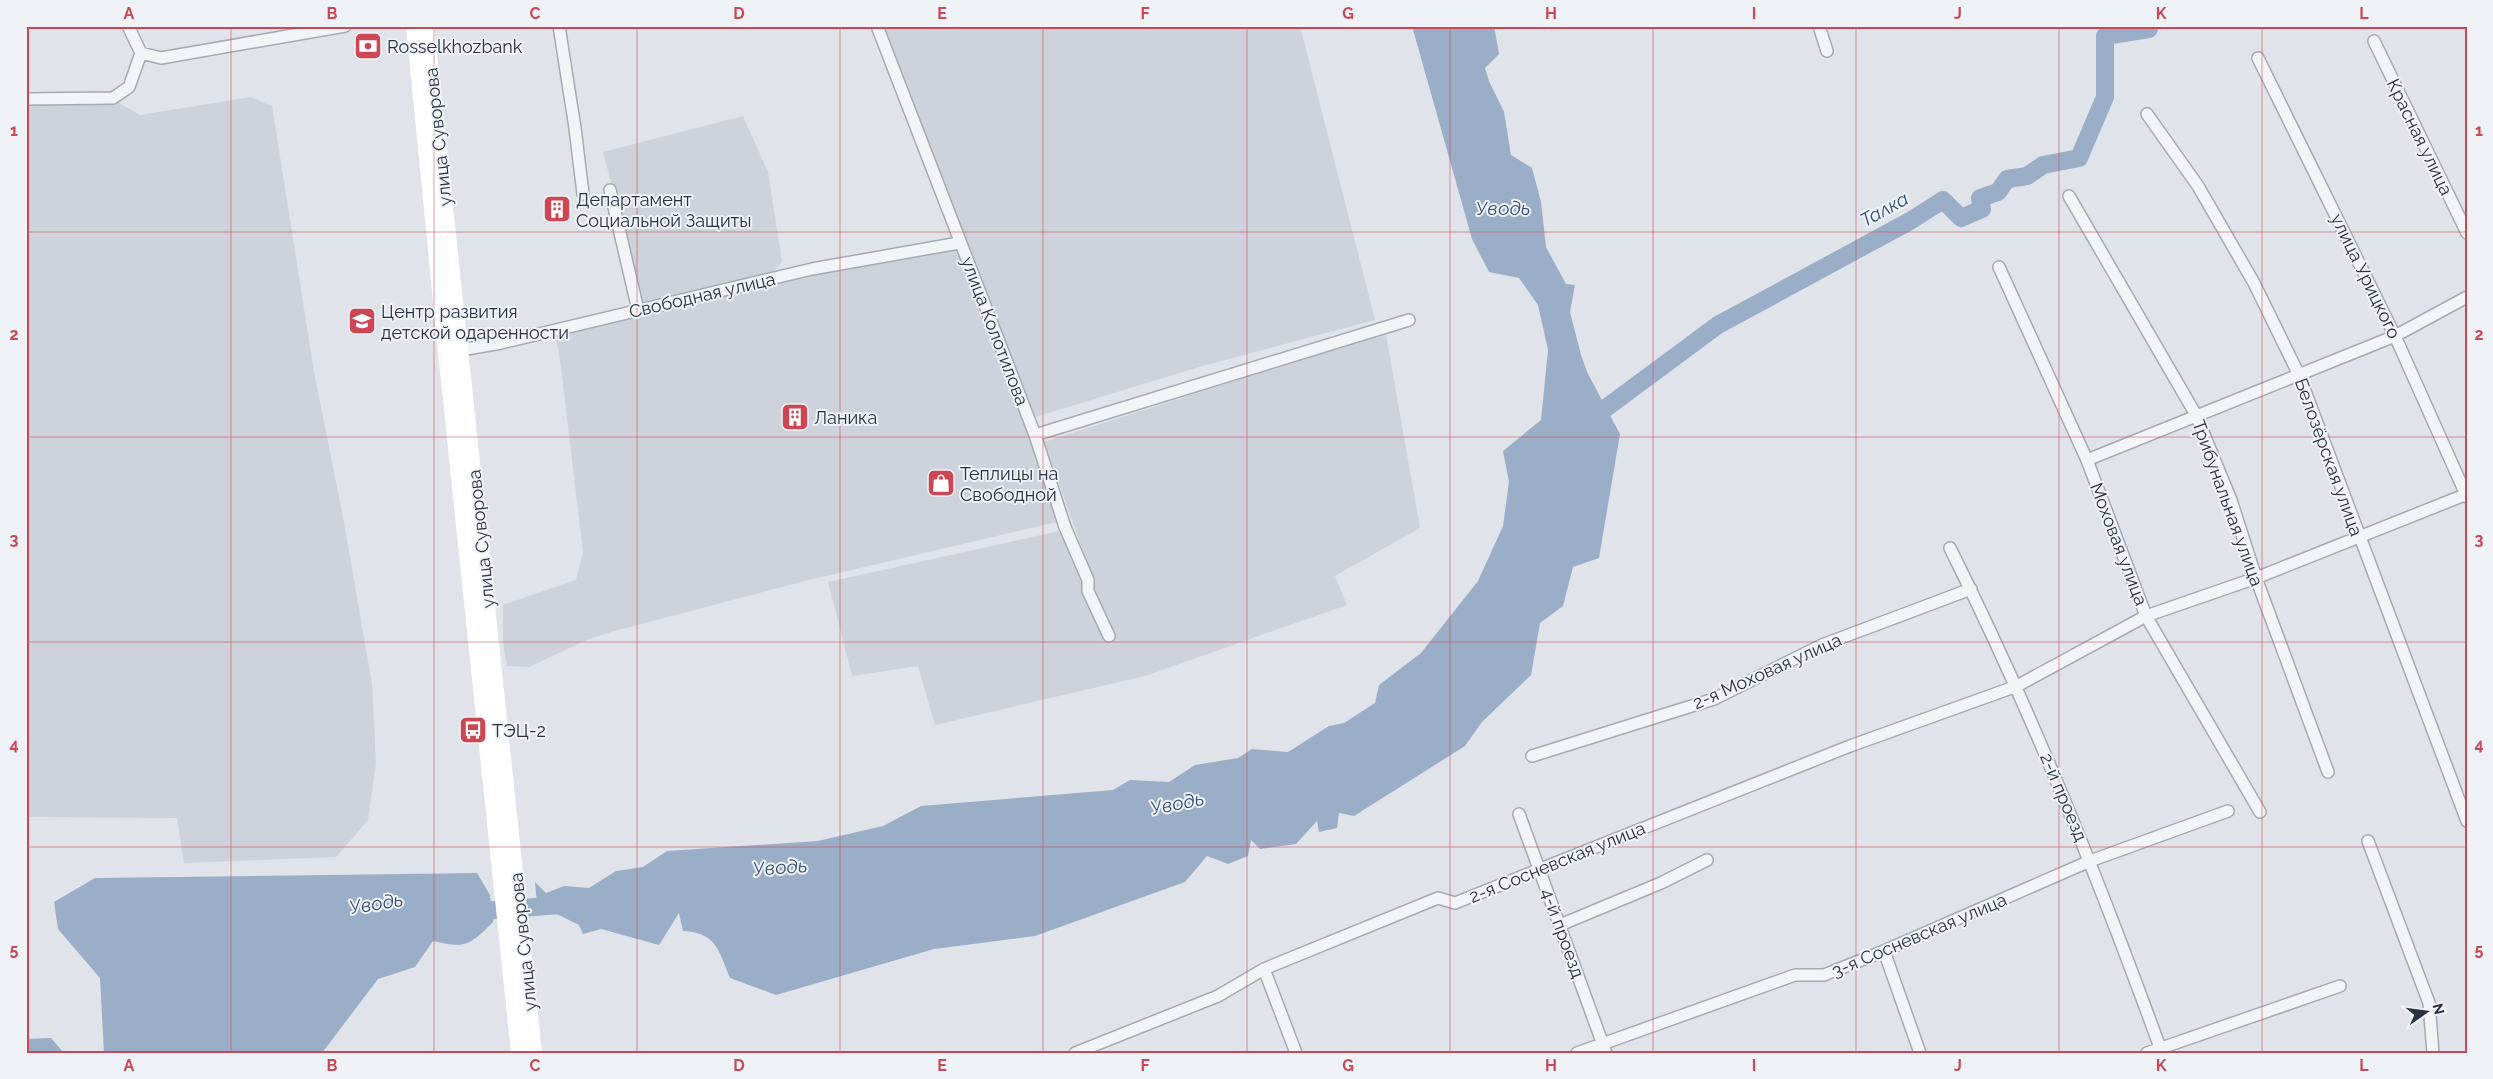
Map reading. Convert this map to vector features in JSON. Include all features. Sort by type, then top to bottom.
[{"type":"main road","name":"улица Суворова","points":[[414,26],[454,351]]},
{"type":"main road","name":"улица Суворова","points":[[426,26],[454,351],[487,676],[517,958],[534,1053]]},
{"type":"main road","name":"улица Суворова","points":[[517,958],[519,1053]]},
{"type":"street","points":[[26,99],[113,98],[130,87],[140,53],[128,26]]},
{"type":"street","points":[[140,53],[161,58],[346,26]]},
{"type":"street","points":[[559,26],[583,194]]},
{"type":"street","name":"улица Колотилова","points":[[877,26],[1035,435],[1065,527],[1088,580],[1088,591],[1109,636]]},
{"type":"street","points":[[1819,26],[1827,51]]},
{"type":"street","name":"Красная улица","points":[[2374,40],[2467,233]]},
{"type":"street","name":"улица Урицкого","points":[[2258,58],[2395,336],[2466,495]]},
{"type":"street","name":"Белозёрская улица","points":[[2147,114],[2198,186],[2254,283],[2299,375],[2467,821]]},
{"type":"street","points":[[610,190],[638,310]]},
{"type":"street","name":"Трибунальная улица","points":[[2069,196],[2196,415],[2231,500],[2256,578],[2328,772]]},
{"type":"street","name":"Свободная улица","points":[[454,351],[501,343],[812,269],[959,242]]},
{"type":"street","name":"Моховая улица","points":[[1999,267],[2088,460],[2146,616],[2260,812]]},
{"type":"street","points":[[2088,460],[2395,336],[2467,297]]},
{"type":"street","points":[[1035,435],[1410,320]]},
{"type":"street","name":"2-я Сосневская улица","points":[[1075,1053],[1218,996],[1264,970],[1438,898],[1455,903],[1850,746],[2017,686],[2146,616],[2256,578],[2466,495]]},
{"type":"street","name":"2-й проезд","points":[[1950,548],[2017,686],[2090,861],[2161,1050]]},
{"type":"street","name":"2-я Моховая улица","points":[[1532,756],[1714,699],[1822,645],[1971,589]]},
{"type":"street","name":"3-я Сосневская улица","points":[[1577,1053],[1604,1048],[1795,975],[1824,975],[1884,951],[2090,861],[2228,811]]},
{"type":"street","name":"4-й проезд","points":[[1519,814],[1604,1048]]},
{"type":"street","points":[[2368,841],[2429,1003],[2433,1053]]},
{"type":"street","points":[[1560,925],[1661,882],[1707,860]]},
{"type":"street","points":[[1884,951],[1920,1053]]},
{"type":"street","points":[[1264,970],[1296,1053]]},
{"type":"street","points":[[2147,1053],[2161,1050],[2340,986]]},
{"type":"shaded area","points":[[879,26],[1300,26],[1375,320],[1199,367],[1032,418]]},
{"type":"shaded area","points":[[251,97],[272,106],[314,372],[343,517],[372,684],[376,763],[368,820],[336,857],[184,863],[177,818],[26,817],[26,101],[114,100],[140,115]]},
{"type":"shaded area","points":[[743,116],[768,172],[782,262],[773,272],[643,303],[603,152]]},
{"type":"shaded area","points":[[956,249],[1028,432],[1057,522],[809,580],[611,632],[589,639],[529,667],[507,666],[503,642],[503,605],[576,580],[583,552],[560,359],[555,334],[813,273]]},
{"type":"shaded area","points":[[1386,335],[1420,528],[1335,576],[1347,605],[1145,676],[935,725],[918,666],[852,676],[828,582],[1064,530],[1085,566],[1088,565],[1044,442],[1339,348]]},
{"type":"water","points":[[1412,26],[1494,26],[1499,54],[1485,68],[1504,112],[1511,155],[1532,168],[1541,202],[1546,247],[1566,284],[1575,285],[1570,312],[1581,355],[1587,372],[1620,434],[1599,558],[1573,567],[1563,606],[1540,623],[1531,675],[1482,722],[1465,746],[1354,816],[1339,813],[1337,828],[1319,832],[1317,821],[1296,844],[1260,849],[1251,840],[1248,856],[1228,864],[1207,856],[1185,882],[1035,936],[934,949],[776,995],[730,978],[715,945],[703,935],[683,931],[679,913],[659,945],[601,929],[583,934],[579,925],[555,913],[538,914],[535,882],[546,893],[564,886],[589,888],[616,871],[643,867],[667,851],[818,841],[883,826],[921,806],[1113,790],[1130,780],[1169,782],[1195,765],[1238,758],[1252,749],[1288,752],[1329,726],[1344,723],[1375,703],[1379,685],[1421,653],[1478,581],[1503,526],[1509,482],[1503,451],[1541,420],[1548,350],[1538,305],[1519,278],[1489,272],[1472,239]]},
{"type":"water","points":[[477,873],[490,895],[493,922],[479,936],[467,943],[453,945],[433,941],[415,967],[378,979],[322,1053],[104,1053],[100,978],[58,929],[54,902],[95,878]]},
{"type":"water","points":[[51,1038],[64,1053],[26,1053],[26,1039]]},
{"type":"waterway","name":"Талка","points":[[1587,422],[1718,325],[1910,221],[1943,200],[1961,218],[1982,209],[1980,198],[1998,192],[2007,179],[2027,176],[2043,165],[2079,158],[2105,97],[2105,36],[2149,29],[2149,26]]},
{"type":"waterway","name":"Уводь","points":[[469,912],[561,905]]},
{"type":"place","name":"Rosselkhozbank","points":[[368,46]]},
{"type":"place","name":"Департамент Социальной Защиты","points":[[557,209]]},
{"type":"place","name":"Центр развития детской одаренности","points":[[362,321]]},
{"type":"place","name":"Ланика","points":[[795,417]]},
{"type":"place","name":"Теплицы на Свободной","points":[[941,483]]},
{"type":"place","name":"ТЭЦ-2","points":[[473,730]]}]
